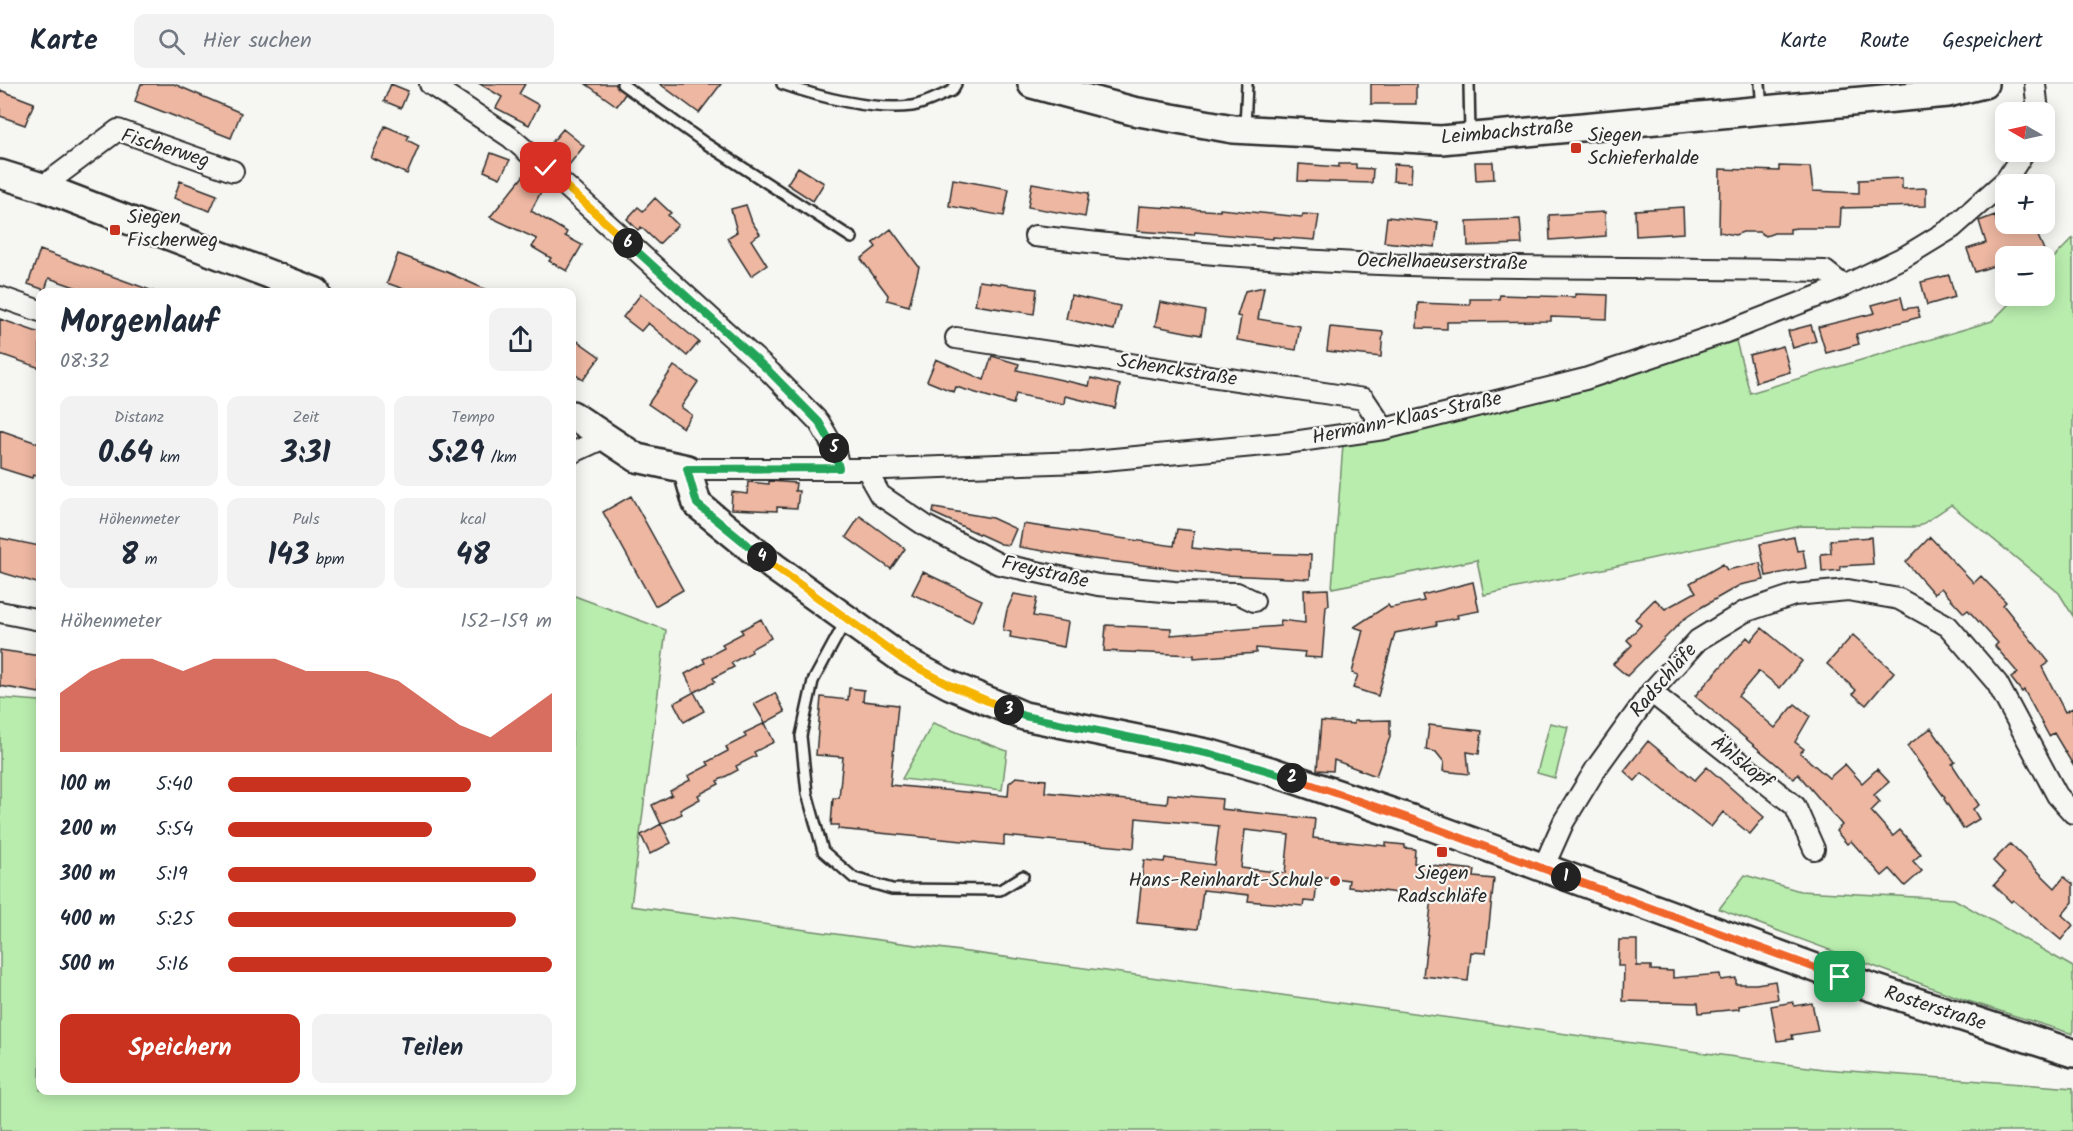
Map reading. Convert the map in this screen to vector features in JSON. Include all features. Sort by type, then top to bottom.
[{"type":"street","points":[[430,84],[510,137],[770,372],[819,422],[834,447],[839,468]]},
{"type":"street","name":"Leimbachstraße","points":[[1032,84],[1133,111],[1245,129],[1441,140],[1470,138],[1761,97],[1948,93],[1984,84]]},
{"type":"street","points":[[2035,84],[2037,102]]},
{"type":"street","name":"Fischerweg","points":[[42,186],[118,130],[233,171]]},
{"type":"street","name":"Hermann-Klaas-Straße","points":[[687,469],[869,469],[1082,462],[1286,443],[1384,429],[1585,380],[1726,332],[1844,286],[1906,256],[1952,228],[2006,180],[2018,162]]},
{"type":"street","points":[[1,176],[42,186],[306,288]]},
{"type":"street","name":"Oechelhaeuserstraße","points":[[1035,236],[1116,246],[1442,266],[1825,271],[1844,286]]},
{"type":"street","points":[[0,297],[36,310]]},
{"type":"street","name":"Schenckstraße","points":[[956,338],[1364,399],[1384,429]]},
{"type":"street","points":[[576,418],[637,458],[687,469]]},
{"type":"street","points":[[576,451],[604,438]]},
{"type":"street","name":"Rosterstraße","points":[[687,469],[697,504],[774,567],[905,661],[950,685],[1024,716],[1211,754],[1270,771],[1411,819],[1840,977],[2073,1053]]},
{"type":"street","name":"Freystraße","points":[[869,469],[872,481],[880,495],[926,526],[999,564],[1098,585],[1174,592],[1237,593],[1254,601]]},
{"type":"street","name":"Radschläfe","points":[[1543,868],[1570,812],[1597,767],[1650,692],[1698,640],[1744,612],[1794,595],[1848,590],[1899,599],[1948,626],[1997,683],[2056,795],[2073,813]]},
{"type":"street","points":[[0,612],[36,619]]},
{"type":"street","name":"Ählskopf","points":[[1650,692],[1795,806],[1815,849]]},
{"type":"lane","points":[[622,84],[705,143],[852,238]]},
{"type":"lane","points":[[782,84],[809,94],[863,104],[913,106],[952,91],[956,84]]},
{"type":"lane","points":[[1245,129],[1247,84]]},
{"type":"lane","points":[[1469,84],[1470,138]]},
{"type":"lane","points":[[847,619],[813,681],[801,736],[807,793],[823,851],[854,878],[892,889],[1000,890],[1023,876]]},
{"type":"green space","points":[[2073,238],[2073,616],[2059,593],[1951,505],[1918,527],[1801,526],[1484,595],[1477,560],[1332,588],[1343,445],[1736,341],[1750,393],[1992,321],[2007,306],[2055,306],[2055,257]]},
{"type":"green space","points":[[576,596],[666,630],[631,906],[1823,1069],[2073,1088],[2073,1131],[0,1131],[0,698],[36,701],[36,1095],[576,1095]]},
{"type":"green space","points":[[933,723],[1007,751],[1002,790],[902,779]]},
{"type":"green space","points":[[1550,723],[1568,727],[1555,778],[1537,773]]},
{"type":"green space","points":[[1745,875],[1800,891],[1954,899],[2073,967],[2073,1034],[1968,1001],[1719,909]]},
{"type":"building","points":[[141,84],[174,84],[241,113],[231,138],[135,101]]},
{"type":"building","points":[[391,84],[408,91],[401,108],[384,101]]},
{"type":"building","points":[[480,84],[525,84],[519,94],[539,105],[529,125],[496,108],[502,97]]},
{"type":"building","points":[[586,84],[615,84],[625,94],[617,106]]},
{"type":"building","points":[[660,84],[721,84],[699,113]]},
{"type":"building","points":[[1371,84],[1416,84],[1416,104],[1371,104]]},
{"type":"building","points":[[0,90],[34,103],[25,125],[0,116]]},
{"type":"building","points":[[385,126],[409,136],[407,140],[419,146],[407,174],[371,158]]},
{"type":"building","points":[[563,129],[584,146],[569,165],[548,147]]},
{"type":"building","points":[[491,153],[510,160],[500,178],[484,171]]},
{"type":"building","points":[[1475,162],[1493,162],[1494,179],[1476,180]]},
{"type":"building","points":[[1299,164],[1339,167],[1339,164],[1356,164],[1356,168],[1373,169],[1372,183],[1298,181]]},
{"type":"building","points":[[1394,164],[1412,165],[1411,182],[1393,181]]},
{"type":"building","points":[[1779,166],[1810,167],[1813,191],[1859,193],[1859,180],[1902,178],[1902,189],[1926,188],[1926,206],[1841,208],[1840,228],[1797,228],[1790,229],[1790,233],[1774,233],[1766,236],[1759,232],[1743,232],[1735,235],[1719,232],[1720,169],[1779,171]]},
{"type":"building","points":[[798,167],[824,183],[813,201],[787,184]]},
{"type":"building","points":[[525,174],[544,186],[531,211],[567,232],[565,236],[582,245],[567,271],[549,261],[551,258],[532,247],[537,239],[490,217]]},
{"type":"building","points":[[953,179],[1009,189],[1004,216],[949,206]]},
{"type":"building","points":[[180,181],[217,195],[210,211],[174,198]]},
{"type":"building","points":[[1032,183],[1089,193],[1085,217],[1028,207]]},
{"type":"building","points":[[655,198],[671,213],[668,215],[678,225],[659,244],[641,227],[638,230],[627,219],[638,207],[643,211]]},
{"type":"building","points":[[746,205],[752,222],[760,234],[751,240],[767,265],[751,276],[727,238],[737,232],[731,209]]},
{"type":"building","points":[[1139,206],[1220,211],[1220,209],[1302,217],[1303,214],[1319,215],[1315,240],[1273,237],[1273,239],[1195,232],[1194,235],[1137,231]]},
{"type":"building","points":[[1683,207],[1684,233],[1636,236],[1635,210]]},
{"type":"building","points":[[1605,212],[1606,236],[1550,240],[1549,215]]},
{"type":"building","points":[[1995,215],[1995,234],[2037,234],[2042,246],[1995,246],[1995,266],[1975,272],[1967,249],[1986,243],[1979,221]]},
{"type":"building","points":[[1387,217],[1438,222],[1435,247],[1384,242]]},
{"type":"building","points":[[1520,219],[1522,244],[1468,246],[1467,221]]},
{"type":"building","points":[[891,229],[919,267],[909,306],[887,300],[888,295],[861,259],[876,247],[873,243]]},
{"type":"building","points":[[40,250],[145,288],[78,288],[49,278],[46,288],[28,284]]},
{"type":"building","points":[[398,254],[482,288],[401,288],[387,283]]},
{"type":"building","points":[[1949,275],[1955,297],[1927,305],[1921,282]]},
{"type":"building","points":[[979,281],[1037,289],[1034,314],[975,305]]},
{"type":"building","points":[[1264,287],[1258,319],[1300,326],[1296,350],[1237,340],[1241,317],[1237,316],[1245,291]]},
{"type":"building","points":[[641,294],[699,342],[687,356],[648,323],[641,331],[623,317]]},
{"type":"building","points":[[1575,294],[1608,295],[1607,319],[1551,317],[1551,321],[1447,322],[1447,329],[1417,328],[1418,303],[1470,305],[1470,299],[1499,299],[1500,295],[1575,297]]},
{"type":"building","points":[[1071,295],[1120,306],[1114,330],[1066,319]]},
{"type":"building","points":[[1901,297],[1904,309],[1917,307],[1920,317],[1856,334],[1859,344],[1826,353],[1818,327],[1875,313],[1872,305]]},
{"type":"building","points":[[1160,302],[1205,311],[1201,335],[1155,326]]},
{"type":"building","points":[[0,319],[36,332],[36,367],[0,354]]},
{"type":"building","points":[[1811,325],[1816,341],[1793,348],[1788,331]]},
{"type":"building","points":[[1330,327],[1383,332],[1381,357],[1327,351]]},
{"type":"building","points":[[576,340],[600,357],[583,380],[576,375]]},
{"type":"building","points":[[1783,346],[1790,372],[1756,382],[1749,355]]},
{"type":"building","points":[[992,356],[1019,364],[1017,370],[1089,386],[1091,378],[1120,385],[1115,408],[1065,396],[1064,404],[1016,394],[1013,404],[956,387],[954,392],[927,381],[936,359],[984,380]]},
{"type":"building","points":[[674,366],[698,382],[681,407],[692,415],[683,428],[648,404]]},
{"type":"building","points":[[0,430],[36,443],[36,476],[33,475],[32,478],[0,468]]},
{"type":"building","points":[[769,481],[796,483],[795,491],[799,491],[797,508],[777,507],[777,511],[731,509],[732,492],[747,494],[748,482],[769,484]]},
{"type":"building","points":[[631,496],[683,590],[655,606],[603,512]]},
{"type":"building","points":[[934,508],[992,518],[1016,529],[1009,545],[1001,544],[933,513]]},
{"type":"building","points":[[860,516],[905,549],[891,569],[846,537]]},
{"type":"building","points":[[1023,524],[1174,546],[1177,529],[1194,531],[1192,548],[1229,552],[1311,555],[1310,579],[1225,575],[1092,559],[1019,547]]},
{"type":"building","points":[[1794,537],[1797,551],[1803,550],[1806,568],[1766,576],[1760,544]]},
{"type":"building","points":[[1871,537],[1873,564],[1840,566],[1840,570],[1822,572],[1821,554],[1831,553],[1830,540]]},
{"type":"building","points":[[1930,537],[1974,583],[1981,576],[2006,602],[2003,605],[2049,662],[2042,667],[2065,712],[2073,708],[2073,765],[2054,733],[2049,736],[2024,690],[2022,692],[2011,678],[2018,673],[1995,646],[1998,643],[1968,610],[1964,613],[1941,588],[1934,594],[1906,562]]},
{"type":"building","points":[[0,538],[36,545],[36,583],[0,572]]},
{"type":"building","points":[[1760,563],[1764,580],[1740,585],[1684,619],[1627,676],[1613,664],[1632,645],[1627,640],[1641,625],[1635,619],[1655,599],[1665,609],[1696,592],[1690,583],[1723,564],[1727,570]]},
{"type":"building","points":[[923,572],[982,600],[972,622],[912,594]]},
{"type":"building","points":[[1473,582],[1479,611],[1436,622],[1437,625],[1395,633],[1378,696],[1353,688],[1358,675],[1352,673],[1363,630],[1354,627],[1388,605],[1390,608],[1424,601],[1422,595]]},
{"type":"building","points":[[1328,589],[1329,605],[1326,606],[1322,658],[1304,657],[1305,652],[1256,648],[1256,653],[1194,658],[1194,655],[1104,651],[1106,625],[1171,628],[1171,635],[1280,626],[1281,620],[1305,623],[1304,590]]},
{"type":"building","points":[[1014,594],[1037,598],[1033,616],[1068,622],[1064,647],[1010,637],[1011,632],[1003,630],[1007,610]]},
{"type":"building","points":[[761,619],[771,638],[751,649],[752,652],[731,663],[734,667],[713,678],[715,682],[694,692],[685,674],[705,663],[703,659],[724,648],[722,644],[743,633],[741,630]]},
{"type":"building","points":[[1762,628],[1802,661],[1780,688],[1759,671],[1738,696],[1775,728],[1795,704],[1810,716],[1795,742],[1804,749],[1800,753],[1829,778],[1845,764],[1862,783],[1877,769],[1889,782],[1874,795],[1880,802],[1871,811],[1893,836],[1900,830],[1921,854],[1913,861],[1922,871],[1905,886],[1890,869],[1882,876],[1851,841],[1847,844],[1836,831],[1842,825],[1798,774],[1794,779],[1695,696],[1747,637],[1751,641]]},
{"type":"building","points":[[1853,635],[1894,672],[1866,705],[1853,694],[1856,690],[1827,664]]},
{"type":"building","points":[[0,650],[36,655],[36,692],[0,686]]},
{"type":"building","points":[[849,688],[864,690],[863,701],[898,705],[890,785],[1008,796],[1009,783],[1016,777],[1046,780],[1045,792],[1167,804],[1168,794],[1222,799],[1221,809],[1315,819],[1313,838],[1386,846],[1386,843],[1405,845],[1405,848],[1415,849],[1414,863],[1475,870],[1474,877],[1494,879],[1486,953],[1471,952],[1468,981],[1423,976],[1432,897],[1348,887],[1349,880],[1317,876],[1315,902],[1304,901],[1303,906],[1248,901],[1249,895],[1203,890],[1198,929],[1137,923],[1144,860],[1164,862],[1165,858],[1214,865],[1219,826],[1136,818],[1134,848],[1004,836],[1004,845],[838,829],[839,825],[831,825],[833,798],[839,798],[843,757],[816,755],[821,697],[848,700]],"holes":[[[1245,830],[1289,835],[1285,873],[1241,868]]]},
{"type":"building","points":[[694,692],[704,711],[684,722],[674,703]]},
{"type":"building","points":[[775,693],[785,712],[765,723],[754,704]]},
{"type":"building","points":[[1390,720],[1390,737],[1376,776],[1334,760],[1333,771],[1317,770],[1321,721],[1354,724],[1354,721]]},
{"type":"building","points":[[765,723],[774,742],[754,752],[756,756],[736,766],[738,770],[717,781],[719,784],[698,795],[700,799],[680,810],[682,814],[661,824],[652,805],[672,795],[670,791],[690,780],[688,776],[709,765],[707,762],[728,751],[726,747],[746,737],[744,733]]},
{"type":"building","points":[[1429,725],[1482,731],[1479,754],[1467,752],[1469,774],[1443,771],[1444,762],[1436,752],[1426,750]]},
{"type":"building","points":[[1931,728],[1955,762],[1952,764],[1979,805],[1973,809],[1979,819],[1963,829],[1945,798],[1907,746]]},
{"type":"building","points":[[1648,741],[1695,780],[1707,767],[1764,817],[1750,834],[1723,812],[1711,827],[1642,773],[1635,781],[1624,771]]},
{"type":"building","points":[[661,824],[671,843],[650,854],[641,835]]},
{"type":"building","points":[[2010,844],[2055,888],[2064,877],[2073,884],[2073,902],[2062,915],[2073,925],[2061,940],[2013,900],[2011,902],[1994,885],[2005,873],[1993,861]]},
{"type":"building","points":[[1619,940],[1637,940],[1637,966],[1651,966],[1651,970],[1673,971],[1673,978],[1720,974],[1721,980],[1736,978],[1736,984],[1775,981],[1778,999],[1739,1006],[1739,1009],[1699,1013],[1698,1003],[1623,1001],[1624,966],[1618,966]]},
{"type":"building","points":[[1793,1002],[1794,1006],[1812,1003],[1818,1031],[1792,1035],[1793,1039],[1777,1041],[1771,1006]]},
{"type":"place","name":"Siegen Schieferhalde","points":[[1576,148]]},
{"type":"place","name":"Siegen Fischerweg","points":[[115,230]]},
{"type":"place","name":"Siegen Radschläfe","points":[[1442,852]]},
{"type":"place","name":"Hans-Reinhardt-Schule","points":[[1335,881]]},
{"type":"route","points":[[546,168],[770,372],[819,422],[834,447],[839,468],[687,469],[697,504],[774,567],[905,661],[950,685],[1024,716],[1211,754],[1270,771],[1411,819],[1840,977]]}]
